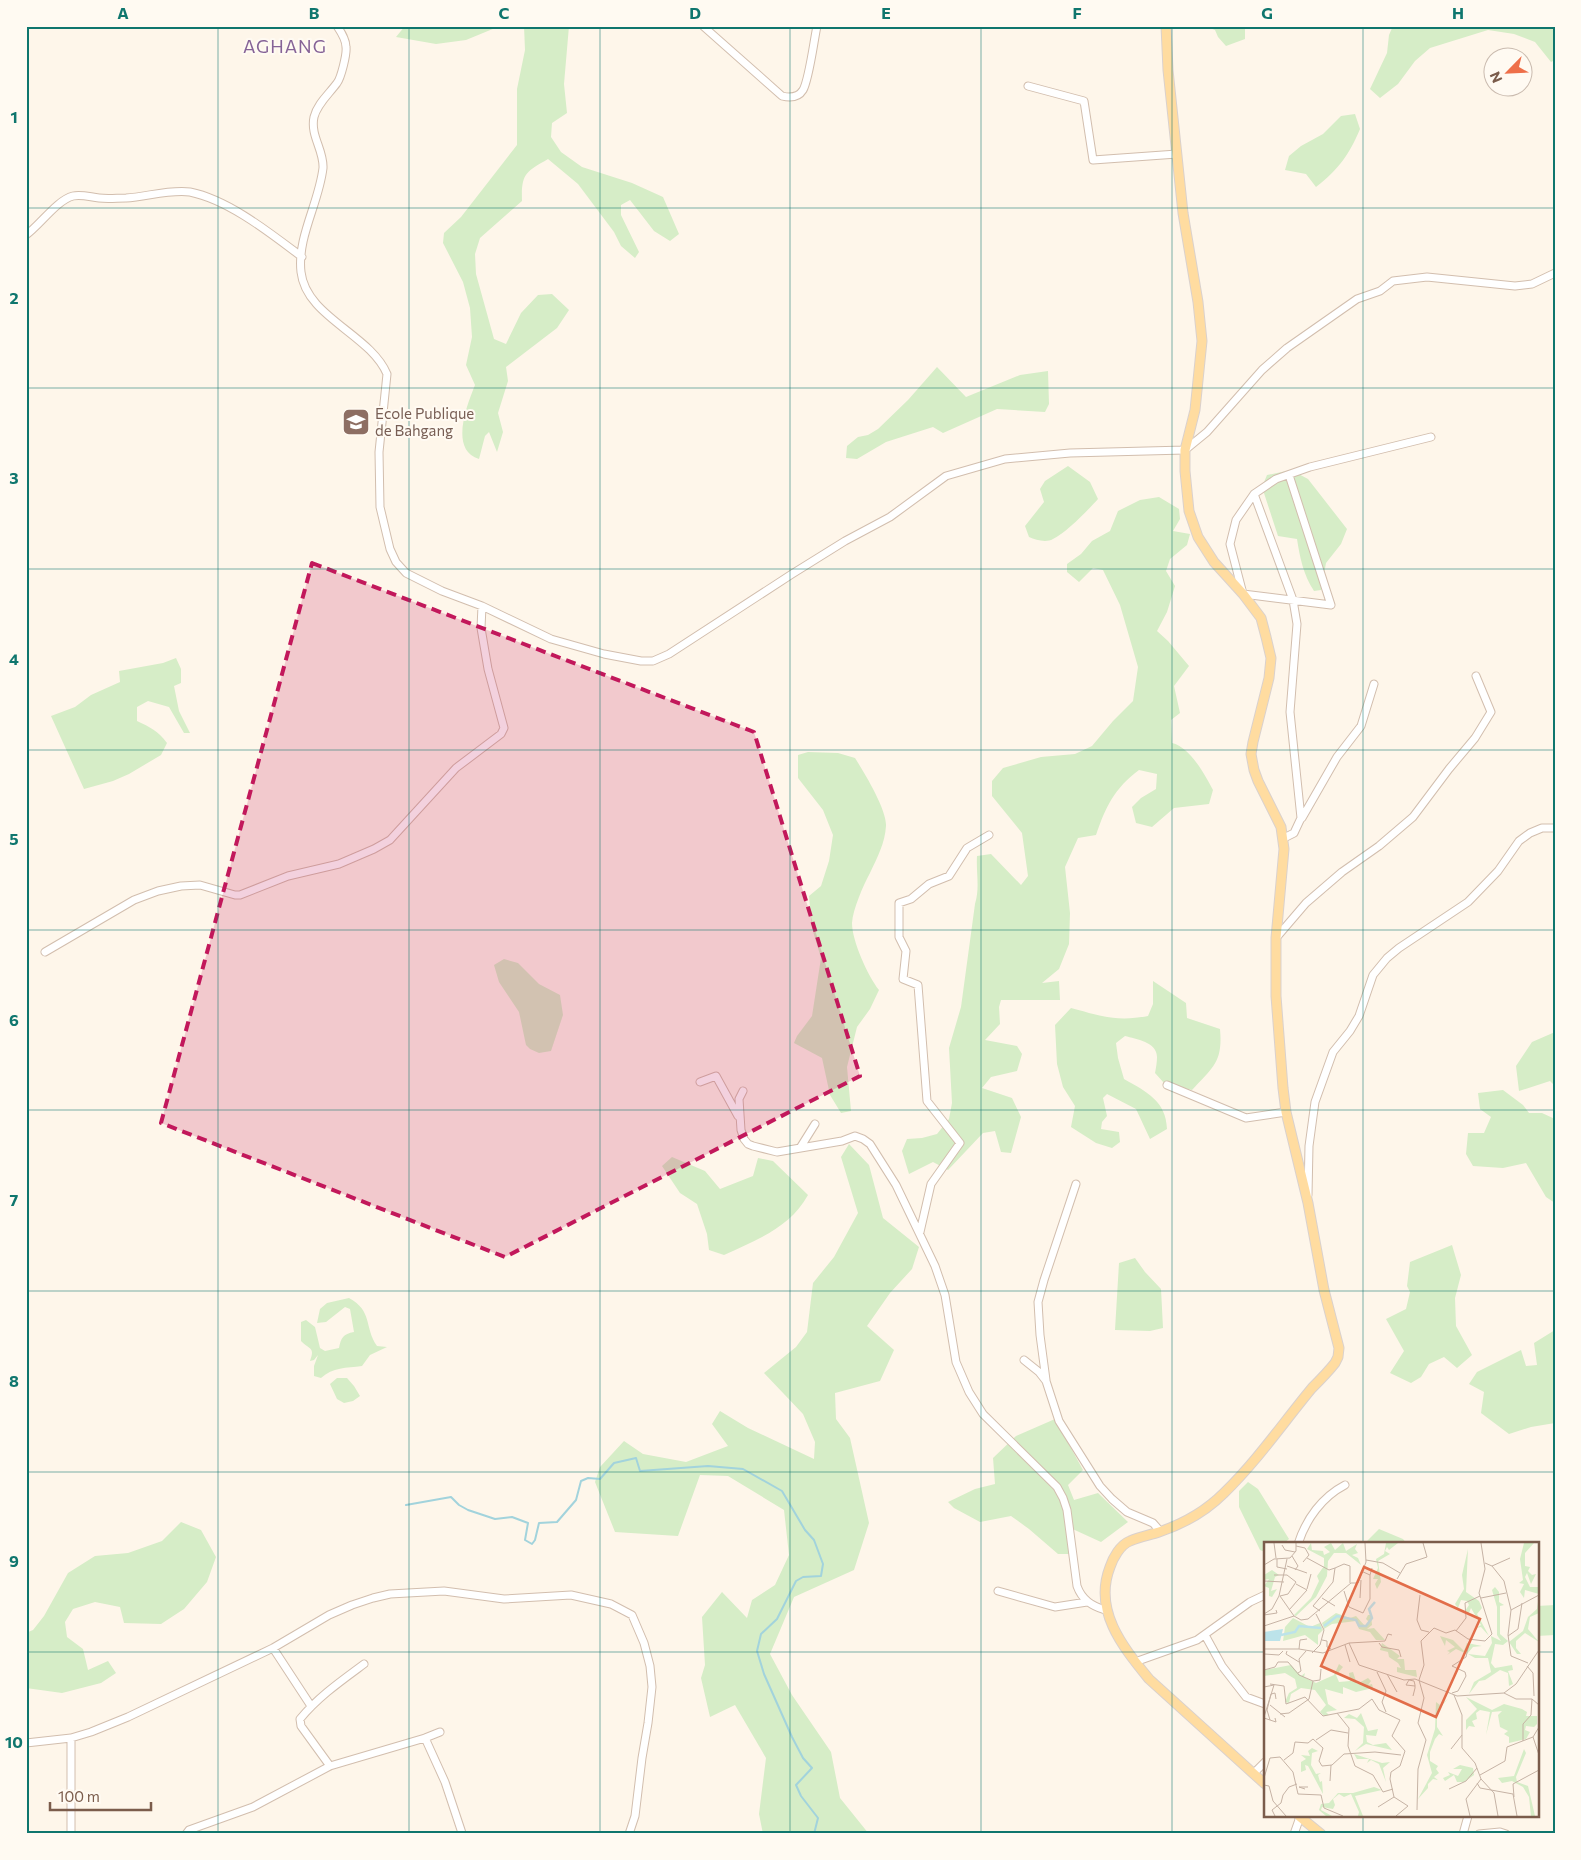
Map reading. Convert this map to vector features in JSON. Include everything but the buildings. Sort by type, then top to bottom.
[{"type":"main road","points":[[1166,26],[1168,70],[1183,213],[1198,302],[1202,341],[1195,410],[1185,450],[1184,471],[1189,511],[1198,537],[1214,562],[1243,594],[1261,618],[1271,658],[1252,754],[1254,770],[1277,816],[1284,838],[1276,938],[1277,1030],[1286,1112],[1308,1203],[1324,1290],[1339,1348],[1338,1357],[1290,1418],[1224,1493],[1200,1513],[1160,1531],[1129,1541],[1120,1548],[1112,1561],[1104,1588],[1106,1610],[1113,1626],[1135,1662],[1161,1691],[1264,1783]]},
{"type":"main road","points":[[1300,1818],[1321,1834]]},
{"type":"street","points":[[337,26],[344,36],[346,47],[339,81],[324,98],[314,115],[312,129],[321,152],[323,168],[302,257],[301,272],[304,284],[311,298],[368,348],[387,374],[380,452],[380,507],[390,549],[396,562],[406,573],[442,591],[482,606],[551,639],[604,654],[641,661],[653,661],[669,654],[792,574],[890,517],[946,476],[1005,459],[1070,453],[1185,450],[1207,432],[1262,370],[1287,348],[1357,299],[1380,291],[1393,281],[1426,277],[1515,286],[1532,284],[1555,274]]},
{"type":"street","points":[[703,26],[782,96],[788,98],[795,97],[804,89],[817,26]]},
{"type":"street","points":[[1028,86],[1084,101],[1093,160],[1177,154]]},
{"type":"street","points":[[26,235],[37,228],[63,201],[72,196],[127,198],[189,192],[208,198],[261,226],[302,257]]},
{"type":"street","points":[[1289,475],[1331,605],[1243,594],[1230,544],[1236,520],[1254,494],[1276,479],[1310,467],[1431,437]]},
{"type":"street","points":[[1254,494],[1293,600],[1297,624],[1290,712],[1301,818]]},
{"type":"street","points":[[44,952],[134,900],[158,891],[200,884],[240,895],[288,876],[340,864],[390,840],[456,768],[501,734],[504,728],[488,669],[481,628],[482,606]]},
{"type":"street","points":[[1276,938],[1306,903],[1342,872],[1380,846],[1413,817],[1475,738],[1491,712],[1476,676]]},
{"type":"street","points":[[1284,838],[1294,833],[1337,757],[1361,726],[1374,684]]},
{"type":"street","points":[[1308,1203],[1309,1146],[1314,1102],[1333,1052],[1359,1016],[1374,975],[1387,958],[1399,948],[1468,902],[1498,871],[1519,841],[1530,833],[1542,828],[1555,828]]},
{"type":"street","points":[[920,1232],[931,1184],[960,1143],[927,1101],[918,985],[903,979],[906,951],[899,937],[899,903],[911,899],[929,884],[949,876],[967,848],[989,835]]},
{"type":"street","points":[[700,1082],[716,1076],[740,1118]]},
{"type":"street","points":[[1167,1085],[1246,1118],[1286,1112]]},
{"type":"street","points":[[743,1091],[739,1099],[740,1118],[744,1139],[748,1144],[777,1152],[842,1141],[855,1136],[863,1138],[870,1144],[896,1185],[920,1232],[941,1281],[945,1295],[952,1344],[962,1378],[976,1405],[983,1414],[1057,1487],[1063,1498],[1080,1595],[1087,1602],[1106,1610]]},
{"type":"street","points":[[800,1148],[815,1124]]},
{"type":"street","points":[[1076,1184],[1038,1302],[1046,1381],[1059,1421],[1100,1486],[1127,1512],[1153,1524],[1160,1531]]},
{"type":"street","points":[[1024,1360],[1039,1372],[1046,1381]]},
{"type":"street","points":[[1299,1542],[1308,1520],[1325,1498],[1346,1485]]},
{"type":"street","points":[[998,1590],[1055,1607],[1087,1602]]},
{"type":"street","points":[[26,1743],[71,1738],[128,1717],[272,1648],[352,1605],[390,1594],[444,1591],[513,1599],[571,1595],[611,1604],[627,1611],[637,1625],[650,1666],[652,1687],[635,1816],[629,1834]]},
{"type":"street","points":[[1135,1662],[1188,1644],[1205,1635],[1250,1602],[1264,1595]]},
{"type":"street","points":[[1205,1635],[1222,1666],[1246,1697],[1264,1704]]},
{"type":"street","points":[[272,1648],[311,1706]]},
{"type":"street","points":[[330,1766],[300,1722],[300,1719],[311,1706],[364,1664]]},
{"type":"street","points":[[186,1834],[189,1830],[253,1807],[330,1766],[440,1732]]},
{"type":"street","points":[[71,1738],[71,1834]]},
{"type":"street","points":[[425,1738],[445,1782],[462,1833]]},
{"type":"street","points":[[1254,1774],[1264,1763]]},
{"type":"street","points":[[1294,1834],[1299,1818]]},
{"type":"street","points":[[1463,1834],[1467,1818]]},
{"type":"street","points":[[1479,1834],[1500,1832],[1506,1834]]},
{"type":"highlighted area","points":[[312,563],[754,732],[860,1076],[505,1257],[161,1123]]},
{"type":"green space","points":[[405,26],[500,26],[466,40],[436,44],[396,37]]},
{"type":"green space","points":[[524,26],[569,26],[564,84],[567,113],[552,123],[551,137],[561,152],[582,167],[632,183],[663,197],[679,234],[670,241],[654,231],[630,200],[621,205],[621,215],[639,252],[635,258],[621,246],[614,232],[578,184],[548,159],[526,174],[523,184],[522,201],[480,238],[475,254],[476,274],[494,339],[506,344],[521,313],[538,295],[552,294],[569,310],[557,328],[506,367],[508,381],[498,413],[503,432],[497,452],[489,432],[485,436],[479,459],[470,454],[462,437],[465,415],[475,385],[466,365],[472,337],[470,308],[463,282],[443,243],[444,233],[461,217],[517,145],[517,89],[525,50]]},
{"type":"green space","points":[[1205,26],[1245,26],[1245,39],[1226,46],[1215,30]]},
{"type":"green space","points":[[1393,26],[1555,26],[1555,60],[1551,62],[1535,42],[1514,34],[1488,30],[1430,48],[1415,61],[1398,84],[1380,98],[1370,89],[1387,53],[1389,35]]},
{"type":"green space","points":[[1355,114],[1360,129],[1352,146],[1337,168],[1316,187],[1306,174],[1285,170],[1289,156],[1301,146],[1323,134],[1341,116]]},
{"type":"green space","points":[[937,367],[966,397],[1020,375],[1048,371],[1049,404],[1045,412],[997,409],[943,433],[933,427],[886,442],[857,459],[846,458],[847,446],[858,437],[868,435],[878,429],[908,400]]},
{"type":"green space","points":[[1068,466],[1090,482],[1098,499],[1070,527],[1053,539],[1044,541],[1029,537],[1025,526],[1044,502],[1040,489],[1045,481]]},
{"type":"green space","points":[[1291,470],[1308,479],[1347,529],[1341,544],[1326,563],[1321,590],[1314,591],[1307,578],[1297,539],[1278,536],[1262,487],[1267,475]]},
{"type":"green space","points":[[1159,497],[1179,509],[1180,519],[1173,531],[1190,534],[1187,545],[1170,559],[1166,571],[1175,586],[1167,612],[1157,631],[1189,666],[1174,686],[1180,713],[1171,720],[1172,743],[1185,750],[1191,756],[1206,777],[1213,790],[1209,804],[1174,808],[1152,827],[1136,823],[1132,807],[1141,798],[1156,789],[1157,774],[1139,770],[1117,791],[1103,815],[1096,835],[1078,838],[1065,867],[1070,913],[1069,944],[1059,969],[1042,983],[1059,981],[1060,1000],[1001,1000],[999,1007],[1000,1024],[985,1040],[1017,1046],[1022,1054],[1017,1071],[991,1077],[982,1088],[1012,1098],[1021,1117],[1011,1153],[1001,1152],[995,1131],[983,1133],[948,1170],[933,1162],[909,1174],[902,1151],[907,1139],[937,1134],[949,1119],[952,1103],[949,1048],[961,1007],[977,892],[977,856],[991,854],[1021,885],[1028,876],[1022,833],[992,796],[992,781],[1003,768],[1041,757],[1075,754],[1092,746],[1133,701],[1138,667],[1120,605],[1103,570],[1093,568],[1079,582],[1067,572],[1067,564],[1081,554],[1092,541],[1110,531],[1118,511],[1140,500]]},
{"type":"green space","points":[[176,658],[181,669],[181,683],[174,686],[179,711],[190,733],[184,733],[169,707],[148,701],[137,707],[137,721],[154,730],[167,743],[161,755],[129,774],[113,781],[84,789],[51,716],[75,707],[91,695],[120,682],[119,671],[163,663]]},
{"type":"green space","points":[[808,752],[838,753],[855,758],[879,801],[886,826],[880,850],[856,904],[852,923],[858,948],[879,990],[870,1009],[857,1027],[847,1067],[851,1111],[841,1113],[830,1095],[822,1058],[794,1043],[812,1016],[821,958],[812,928],[809,896],[821,886],[829,861],[833,835],[823,810],[798,778],[798,755]]},
{"type":"green space","points":[[504,959],[518,963],[539,984],[560,995],[563,1015],[551,1051],[539,1053],[526,1045],[519,1012],[499,982],[494,965]]},
{"type":"green space","points":[[1153,981],[1186,1003],[1187,1018],[1220,1029],[1220,1049],[1211,1069],[1192,1090],[1164,1083],[1155,1073],[1156,1052],[1150,1045],[1125,1036],[1116,1043],[1124,1079],[1154,1098],[1163,1111],[1167,1129],[1150,1139],[1136,1109],[1107,1094],[1103,1098],[1107,1116],[1102,1122],[1101,1129],[1119,1132],[1120,1142],[1112,1148],[1096,1143],[1071,1127],[1075,1106],[1063,1087],[1057,1064],[1055,1025],[1071,1008],[1100,1016],[1117,1018],[1148,1016],[1153,1004]]},
{"type":"green space","points":[[1555,1032],[1555,1086],[1550,1081],[1519,1091],[1516,1066],[1532,1042]]},
{"type":"green space","points":[[1503,1090],[1523,1105],[1529,1113],[1542,1113],[1555,1119],[1555,1203],[1546,1197],[1526,1163],[1503,1168],[1473,1166],[1466,1154],[1468,1133],[1484,1133],[1491,1117],[1480,1109],[1478,1093]]},
{"type":"green space","points":[[849,1144],[869,1165],[883,1218],[919,1247],[912,1269],[890,1293],[867,1326],[894,1350],[880,1381],[835,1393],[836,1419],[850,1438],[869,1523],[854,1570],[794,1597],[770,1654],[792,1695],[831,1752],[840,1798],[869,1834],[763,1834],[759,1814],[766,1758],[735,1705],[710,1717],[701,1678],[705,1665],[702,1617],[722,1592],[747,1618],[752,1600],[775,1585],[789,1555],[784,1510],[728,1476],[700,1475],[678,1536],[615,1532],[595,1482],[600,1467],[624,1441],[643,1454],[686,1462],[728,1446],[712,1424],[720,1411],[748,1428],[814,1459],[815,1442],[803,1414],[764,1373],[796,1347],[807,1332],[813,1283],[834,1257],[858,1213],[841,1157]]},
{"type":"green space","points":[[672,1157],[705,1171],[720,1189],[753,1176],[758,1158],[773,1161],[808,1195],[801,1206],[782,1225],[724,1255],[709,1250],[707,1234],[697,1204],[680,1193],[662,1166]]},
{"type":"green space","points":[[1452,1245],[1461,1275],[1455,1298],[1456,1326],[1472,1355],[1457,1368],[1444,1357],[1429,1364],[1421,1377],[1411,1383],[1390,1373],[1404,1351],[1386,1319],[1406,1309],[1410,1292],[1407,1286],[1410,1262]]},
{"type":"green space","points":[[1135,1258],[1161,1289],[1163,1328],[1150,1331],[1115,1330],[1119,1263]]},
{"type":"green space","points":[[349,1298],[362,1308],[377,1346],[387,1347],[370,1355],[362,1366],[335,1370],[321,1378],[314,1376],[314,1366],[318,1355],[314,1360],[310,1361],[312,1351],[301,1341],[301,1322],[306,1320],[315,1327],[320,1348],[325,1351],[339,1348],[343,1337],[354,1332],[350,1309],[345,1307],[326,1322],[317,1323],[320,1309],[327,1303]]},
{"type":"green space","points":[[1555,1330],[1555,1423],[1531,1427],[1509,1434],[1481,1413],[1484,1392],[1469,1384],[1477,1372],[1521,1350],[1526,1366],[1537,1365],[1534,1343]]},
{"type":"green space","points":[[337,1378],[347,1378],[360,1396],[353,1401],[344,1403],[337,1399],[330,1384]]},
{"type":"green space","points":[[1055,1419],[1083,1470],[1068,1485],[1074,1500],[1098,1493],[1128,1522],[1101,1542],[1066,1526],[1070,1554],[1058,1554],[1011,1516],[980,1522],[954,1508],[948,1502],[975,1489],[995,1484],[993,1458],[1016,1436]]},
{"type":"green space","points":[[1248,1482],[1258,1489],[1289,1539],[1285,1542],[1264,1542],[1264,1552],[1260,1550],[1239,1507],[1239,1491]]},
{"type":"green space","points":[[181,1522],[201,1530],[216,1557],[207,1582],[184,1609],[161,1624],[124,1623],[120,1607],[95,1602],[73,1609],[65,1622],[67,1637],[83,1649],[88,1670],[108,1661],[116,1673],[101,1683],[62,1693],[26,1688],[26,1633],[33,1630],[44,1616],[68,1573],[95,1556],[128,1553],[162,1541]]},
{"type":"green space","points":[[1379,1529],[1403,1539],[1405,1542],[1366,1542]]},
{"type":"green space","points":[[1555,1605],[1555,1635],[1538,1636],[1538,1606]]},
{"type":"waterway","points":[[406,1505],[451,1497],[468,1510],[495,1519],[512,1517],[528,1523],[525,1540],[532,1544],[535,1540],[539,1523],[557,1522],[576,1500],[581,1481],[588,1478],[600,1479],[614,1463],[636,1458],[640,1471],[708,1466],[743,1469],[782,1491],[805,1530],[814,1540],[823,1564],[821,1576],[803,1577],[796,1581],[777,1619],[761,1634],[757,1651],[764,1674],[792,1737],[803,1758],[812,1768],[796,1785],[801,1796],[818,1818],[814,1834]]},
{"type":"place","name":"Ecole Publique de Bahgang","points":[[356,422]]},
{"type":"district","name":"AGHANG","points":[[285,46]]}]
